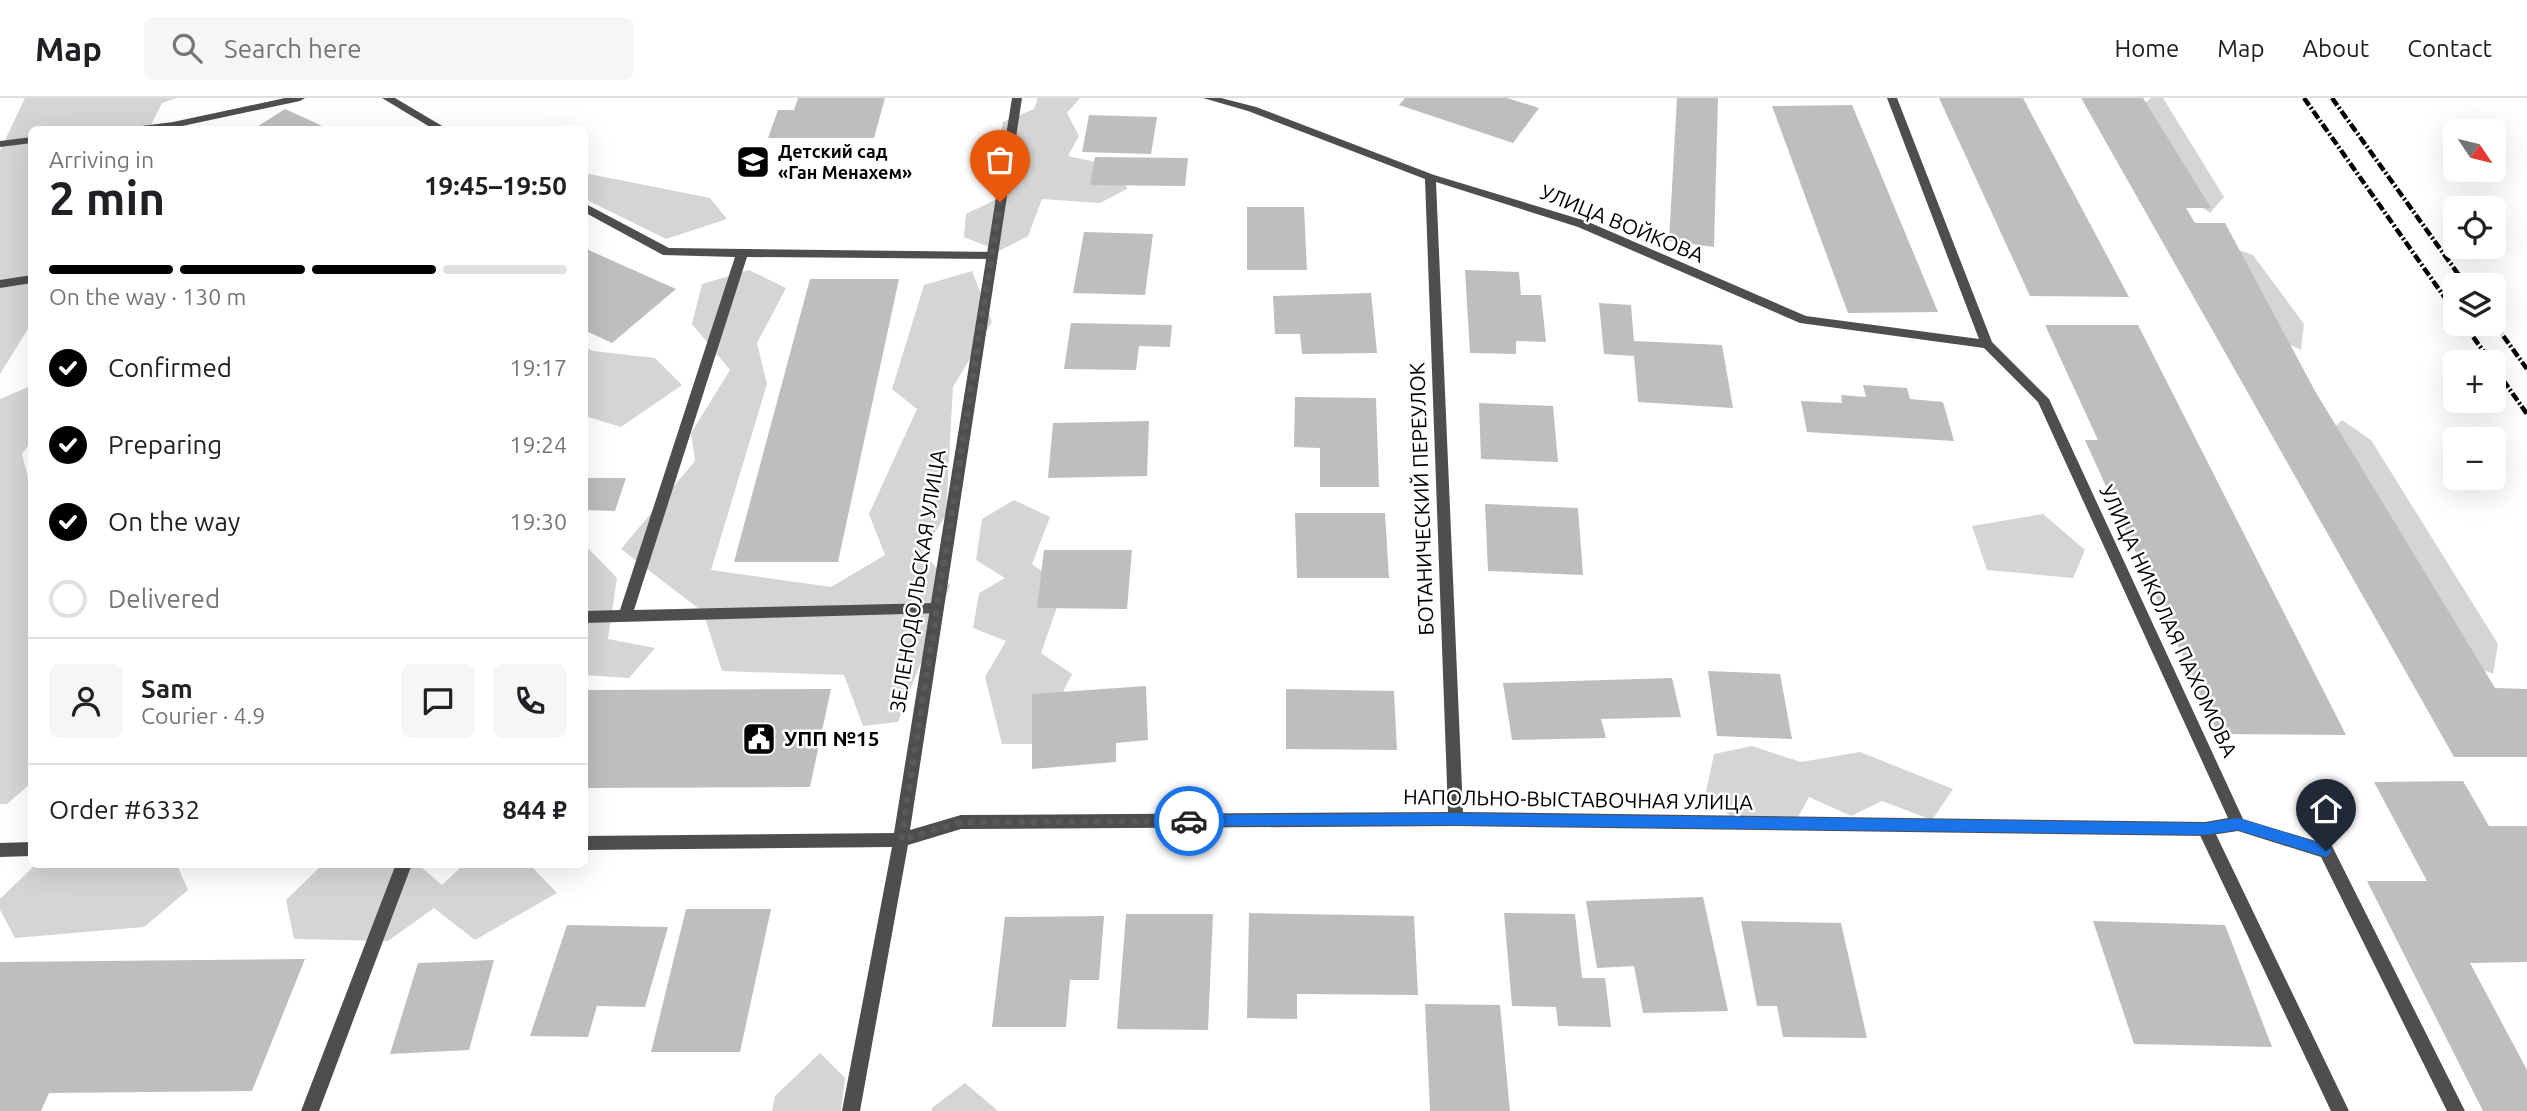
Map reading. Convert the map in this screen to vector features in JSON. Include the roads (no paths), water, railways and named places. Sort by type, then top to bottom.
[{"type":"street","points":[[165,126],[300,98]]},
{"type":"street","points":[[387,98],[437,126]]},
{"type":"street","name":"ЗЕЛЕНОДОЛЬСКАЯ УЛИЦА","points":[[851,1111],[901,840],[1017,98]]},
{"type":"street","name":"УЛИЦА ВОЙКОВА","points":[[1208,98],[1252,109],[1430,177],[1582,224],[1804,320],[1987,344]]},
{"type":"street","name":"УЛИЦА НИКОЛАЯ ПАХОМОВА","points":[[1892,98],[1987,344],[2043,399],[2238,824]]},
{"type":"street","points":[[0,144],[28,140]]},
{"type":"street","name":"БОТАНИЧЕСКИЙ ПЕРЕУЛОК","points":[[1430,177],[1456,819]]},
{"type":"street","points":[[588,209],[667,252],[992,255]]},
{"type":"street","points":[[625,616],[742,253]]},
{"type":"street","points":[[0,285],[28,280]]},
{"type":"street","points":[[588,617],[936,609]]},
{"type":"street","name":"НАПОЛЬНО-ВЫСТАВОЧНАЯ УЛИЦА","points":[[588,843],[901,840],[961,822],[1456,819],[2204,829],[2238,824]]},
{"type":"street","points":[[2238,824],[2326,851],[2456,1111]]},
{"type":"street","points":[[2204,829],[2340,1111]]},
{"type":"street","points":[[0,850],[28,849]]},
{"type":"street","points":[[310,1111],[402,868]]},
{"type":"railway","points":[[2304,98],[2443,295]]},
{"type":"railway","points":[[2332,98],[2457,273]]},
{"type":"railway","points":[[2473,336],[2482,350]]},
{"type":"railway","points":[[2503,336],[2527,369]]},
{"type":"railway","points":[[2506,384],[2527,414]]},
{"type":"place","name":"Детский сад «Ган Менахем»","points":[[753,162]]},
{"type":"place","name":"УПП №15","points":[[759,739]]}]
